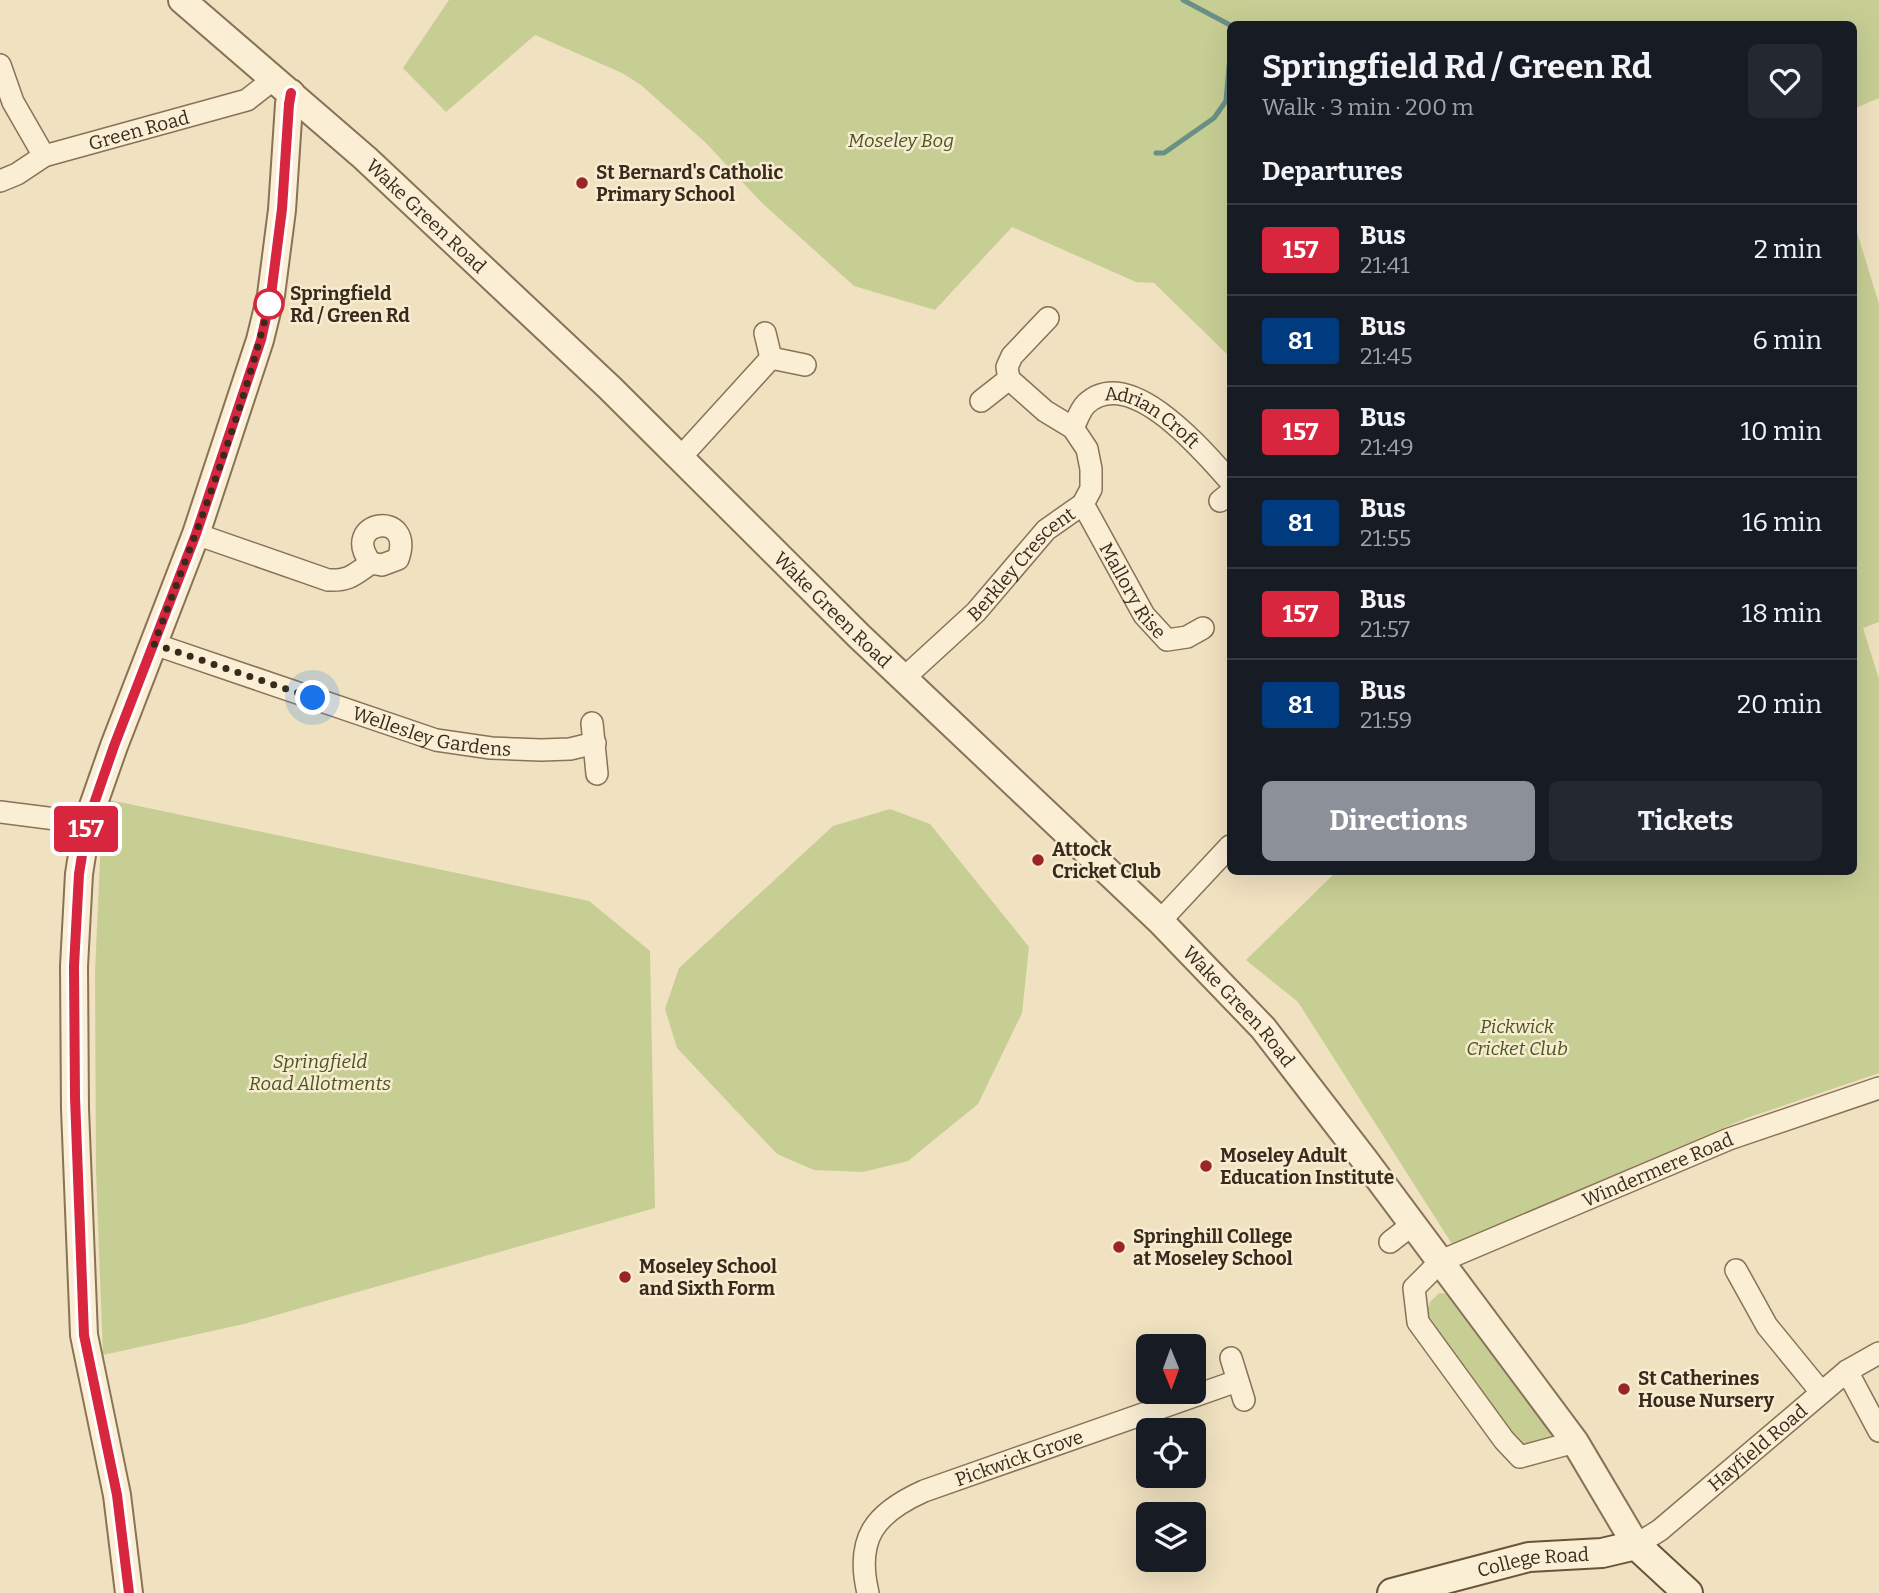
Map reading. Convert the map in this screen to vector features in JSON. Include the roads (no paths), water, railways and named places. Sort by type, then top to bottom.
[{"type":"main road","name":"College Road","points":[[1392,1593],[1529,1557],[1602,1553],[1636,1545]]},
{"type":"main road","name":"Wake Green Road","points":[[1636,1545],[1688,1593]]},
{"type":"street","name":"Wake Green Road","points":[[182,0],[365,158],[601,379],[904,678],[1160,921],[1263,1028],[1575,1442],[1636,1545]]},
{"type":"street","points":[[0,65],[13,102],[44,156]]},
{"type":"street","name":"Green Road","points":[[0,181],[17,174],[44,156],[247,100],[283,86]]},
{"type":"street","points":[[129,1593],[117,1495],[84,1335],[76,1136],[74,966],[79,874],[87,824],[114,746],[196,534],[261,340],[271,295],[282,209],[289,104],[283,86]]},
{"type":"street","points":[[1048,318],[1012,356],[1007,367],[1009,379],[1045,411],[1073,428]]},
{"type":"street","points":[[765,333],[771,358]]},
{"type":"street","points":[[679,458],[771,358]]},
{"type":"street","points":[[771,358],[805,365]]},
{"type":"street","points":[[981,401],[1009,379]]},
{"type":"street","name":"Adrian Croft","points":[[1073,428],[1084,406],[1095,398],[1106,393],[1130,397],[1170,419],[1227,478]]},
{"type":"street","name":"Berkley Crescent","points":[[904,678],[976,612],[1046,530],[1083,504],[1091,489],[1091,470],[1087,449],[1073,428]]},
{"type":"street","name":"Mallory Rise","points":[[1083,504],[1144,615],[1167,640],[1187,637],[1203,628]]},
{"type":"street","points":[[196,534],[328,580],[346,580],[370,563]]},
{"type":"street","name":"Wellesley Gardens","points":[[154,644],[436,740],[491,748],[570,749],[593,733],[597,774]]},
{"type":"street","points":[[0,812],[87,824]]},
{"type":"street","points":[[1160,921],[1227,849]]},
{"type":"street","name":"Windermere Road","points":[[1441,1261],[1729,1139],[1879,1088]]},
{"type":"street","points":[[1390,1242],[1413,1224]]},
{"type":"street","points":[[1441,1261],[1414,1288],[1418,1322],[1504,1440],[1520,1457],[1575,1442]]},
{"type":"street","points":[[1736,1270],[1767,1326],[1821,1392]]},
{"type":"street","name":"Hayfield Road","points":[[1636,1545],[1660,1530],[1847,1371],[1879,1353]]},
{"type":"street","name":"Pickwick Grove","points":[[868,1593],[863,1569],[865,1545],[870,1532],[898,1503],[924,1491],[1241,1391],[1231,1357]]},
{"type":"street","points":[[1847,1371],[1879,1431]]},
{"type":"waterway","points":[[1183,0],[1227,23]]},
{"type":"waterway","points":[[1156,153],[1164,153],[1214,118],[1226,101],[1227,90]]},
{"type":"place","name":"St Bernard's Catholic Primary School","points":[[582,183]]},
{"type":"place","name":"Springfield Rd / Green Rd","points":[[269,304]]},
{"type":"place","name":"Attock Cricket Club","points":[[1038,860]]},
{"type":"place","name":"Moseley Adult Education Institute","points":[[1206,1166]]},
{"type":"place","name":"Springhill College at Moseley School","points":[[1119,1247]]},
{"type":"place","name":"Moseley School and Sixth Form","points":[[625,1277]]},
{"type":"place","name":"St Catherines House Nursery","points":[[1624,1389]]},
{"type":"park label","name":"Moseley Bog","points":[[901,140]]},
{"type":"park label","name":"Pickwick Cricket Club","points":[[1517,1037]]},
{"type":"park label","name":"Springfield Road Allotments","points":[[320,1072]]}]
